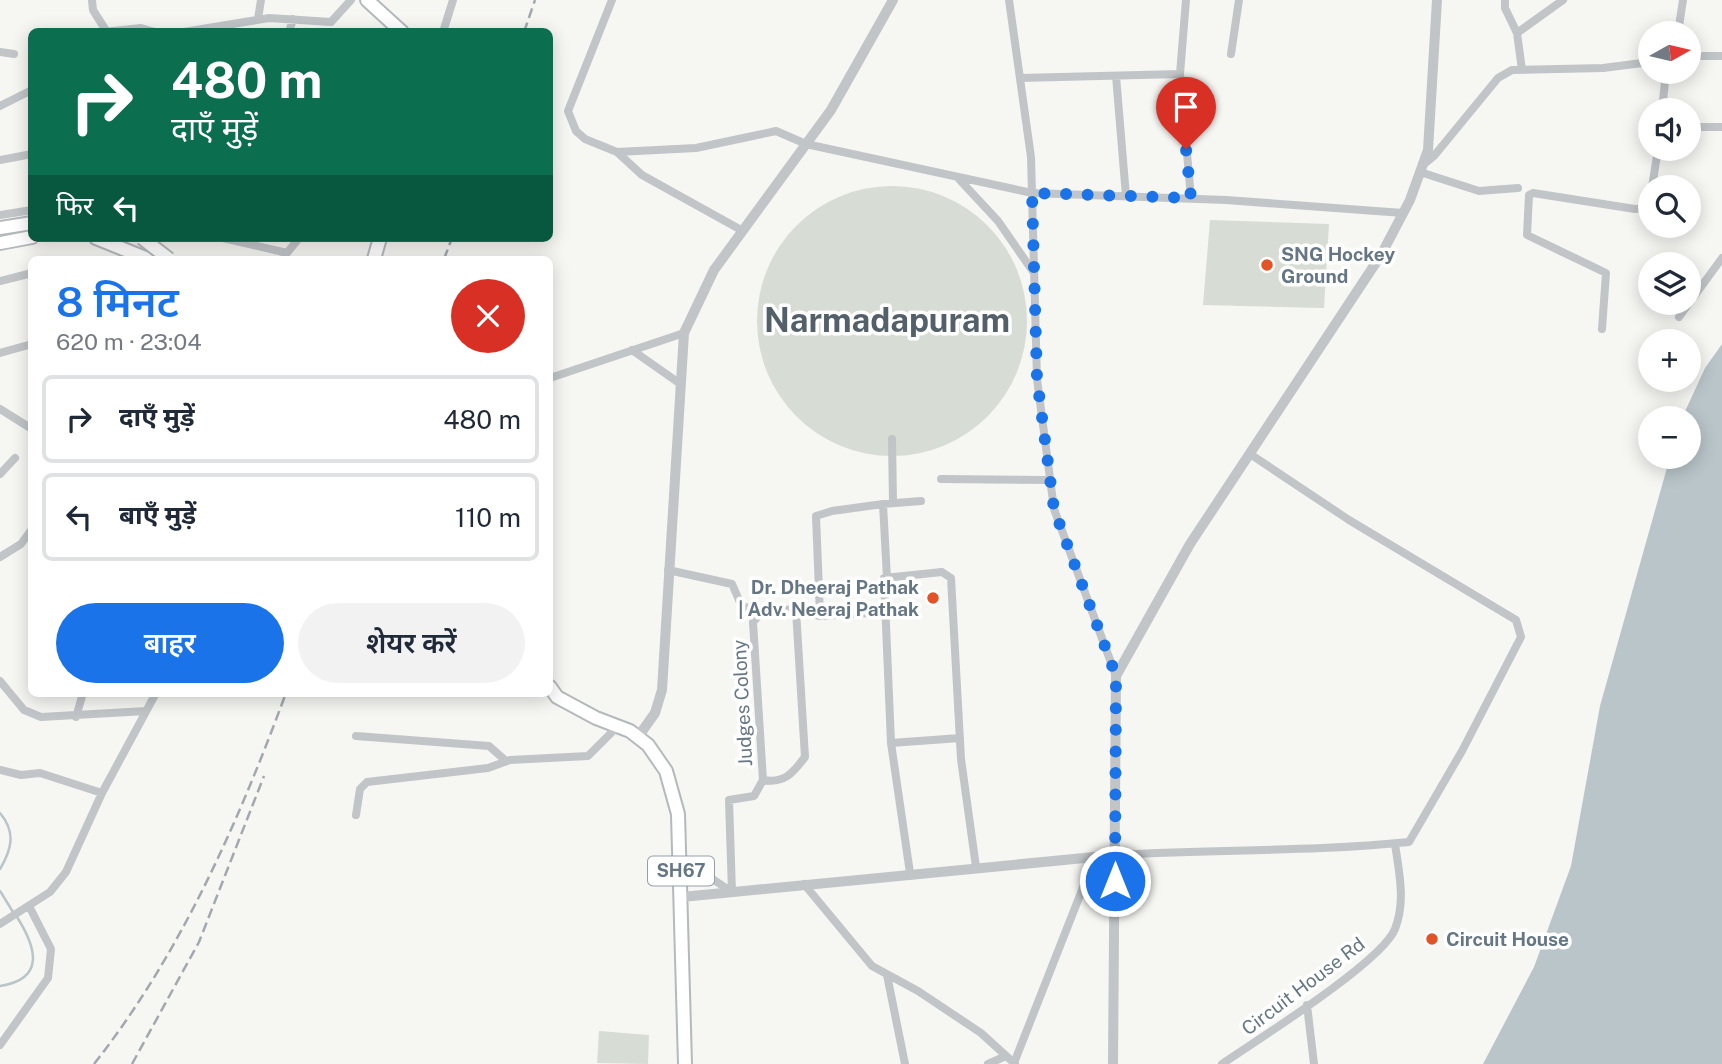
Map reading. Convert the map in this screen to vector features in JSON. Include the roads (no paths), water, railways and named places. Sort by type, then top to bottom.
[{"type":"main road","points":[[367,0],[389,26]]},
{"type":"main road","points":[[0,228],[28,224]]},
{"type":"main road","points":[[0,243],[28,238]]},
{"type":"main road","points":[[106,242],[141,256]]},
{"type":"main road","points":[[150,242],[166,256]]},
{"type":"main road","name":"SH67","points":[[553,691],[557,697],[638,737],[648,745],[666,771],[678,814],[681,858],[685,1064]]},
{"type":"street","points":[[92,0],[93,10],[103,28]]},
{"type":"street","points":[[258,19],[261,0]]},
{"type":"street","points":[[205,28],[258,19],[331,22],[351,0]]},
{"type":"street","points":[[444,28],[453,0]]},
{"type":"street","points":[[612,0],[568,111],[576,131],[585,139],[617,152],[642,175],[743,231]]},
{"type":"street","points":[[638,737],[655,713],[662,690],[684,333],[714,270],[831,110],[894,0]]},
{"type":"street","points":[[1009,0],[1031,157],[1037,379],[1054,509],[1116,676],[1113,1064]]},
{"type":"street","points":[[1186,0],[1181,74],[1191,198]]},
{"type":"street","points":[[1231,54],[1240,0]]},
{"type":"street","points":[[1116,676],[1190,544],[1381,255],[1403,213],[1429,150],[1437,0]]},
{"type":"street","points":[[1505,0],[1505,8],[1517,33],[1522,70]]},
{"type":"street","points":[[1517,33],[1563,0]]},
{"type":"street","points":[[1680,21],[1683,0]]},
{"type":"street","points":[[290,28],[293,19]]},
{"type":"street","points":[[320,21],[324,28]]},
{"type":"street","points":[[235,28],[237,22]]},
{"type":"street","points":[[0,52],[14,54]]},
{"type":"street","points":[[1701,56],[1722,56]]},
{"type":"street","points":[[1422,169],[1498,78],[1511,70],[1603,68],[1638,64]]},
{"type":"street","points":[[1020,78],[1181,74]]},
{"type":"street","points":[[1116,76],[1126,196]]},
{"type":"street","points":[[0,106],[28,92]]},
{"type":"street","points":[[1701,127],[1722,127]]},
{"type":"street","points":[[617,152],[696,148],[776,131],[806,144],[1032,193],[1191,198],[1403,213]]},
{"type":"street","points":[[0,160],[28,155]]},
{"type":"street","points":[[1422,169],[1479,191],[1518,188]]},
{"type":"street","points":[[958,177],[998,221],[1034,274]]},
{"type":"street","points":[[1602,329],[1606,273],[1527,235],[1529,195],[1533,193],[1638,209]]},
{"type":"street","points":[[0,215],[28,211]]},
{"type":"street","points":[[240,242],[287,253],[296,242]]},
{"type":"street","points":[[1679,317],[1722,258]]},
{"type":"street","points":[[0,281],[28,274]]},
{"type":"street","points":[[553,377],[684,333]]},
{"type":"street","points":[[0,353],[28,345]]},
{"type":"street","points":[[632,350],[679,383]]},
{"type":"street","points":[[0,409],[28,426]]},
{"type":"street","points":[[891,439],[893,503]]},
{"type":"street","points":[[682,897],[1115,855],[1219,849],[1356,848],[1409,842],[1462,751],[1521,637],[1516,620],[1349,520],[1250,454]]},
{"type":"street","points":[[0,474],[15,458]]},
{"type":"street","points":[[941,479],[1050,480]]},
{"type":"street","points":[[820,616],[816,516],[832,510],[921,501]]},
{"type":"street","points":[[883,504],[887,578]]},
{"type":"street","points":[[0,557],[22,544],[28,535]]},
{"type":"street","points":[[668,570],[732,584],[742,607],[796,610],[820,616],[886,612]]},
{"type":"street","points":[[910,873],[891,743],[884,578],[942,572],[951,578],[960,738],[976,867]]},
{"type":"street","name":"Judges Colony","points":[[732,892],[729,800],[754,796],[763,780],[753,622],[765,609]]},
{"type":"street","name":"Judges Colony","points":[[763,780],[774,782],[790,776],[805,757],[796,610]]},
{"type":"street","points":[[0,681],[24,710],[41,717],[146,712]]},
{"type":"street","points":[[76,717],[82,697]]},
{"type":"street","points":[[3,922],[50,892],[66,872],[102,793],[154,697]]},
{"type":"street","points":[[356,815],[360,789],[368,782],[488,768],[506,761],[588,756],[618,726]]},
{"type":"street","points":[[356,736],[489,746],[506,761]]},
{"type":"street","points":[[891,743],[960,738]]},
{"type":"street","points":[[0,770],[22,775],[40,773],[102,793]]},
{"type":"street","name":"Circuit House Rd","points":[[1222,1064],[1367,963],[1395,930],[1402,892],[1395,844]]},
{"type":"street","points":[[804,884],[872,965],[918,991],[981,1033],[1014,1064],[1095,857]]},
{"type":"street","points":[[681,858],[732,892]]},
{"type":"street","points":[[0,1045],[48,978],[51,949],[26,908]]},
{"type":"street","points":[[887,975],[905,1064]]},
{"type":"street","points":[[1307,1004],[1314,1064]]},
{"type":"street","points":[[988,1064],[1006,1056]]},
{"type":"waterway","points":[[0,813],[10,834],[9,848],[0,869]]},
{"type":"waterway","points":[[0,891],[13,912]]},
{"type":"waterway","points":[[0,986],[15,982],[31,969],[32,950],[17,917]]},
{"type":"railway","points":[[525,28],[535,0]]},
{"type":"railway","points":[[445,256],[450,242]]},
{"type":"railway","points":[[94,1064],[154,978],[180,933],[227,839],[284,697]]},
{"type":"railway","points":[[132,1064],[199,942],[264,776]]},
{"type":"place","name":"SNG Hockey Ground","points":[[1267,265]]},
{"type":"place","name":"Dr. Dheeraj Pathak | Adv. Neeraj Pathak","points":[[933,598]]},
{"type":"place","name":"Circuit House","points":[[1432,939]]},
{"type":"district","name":"Narmadapuram","points":[[887,320]]}]
